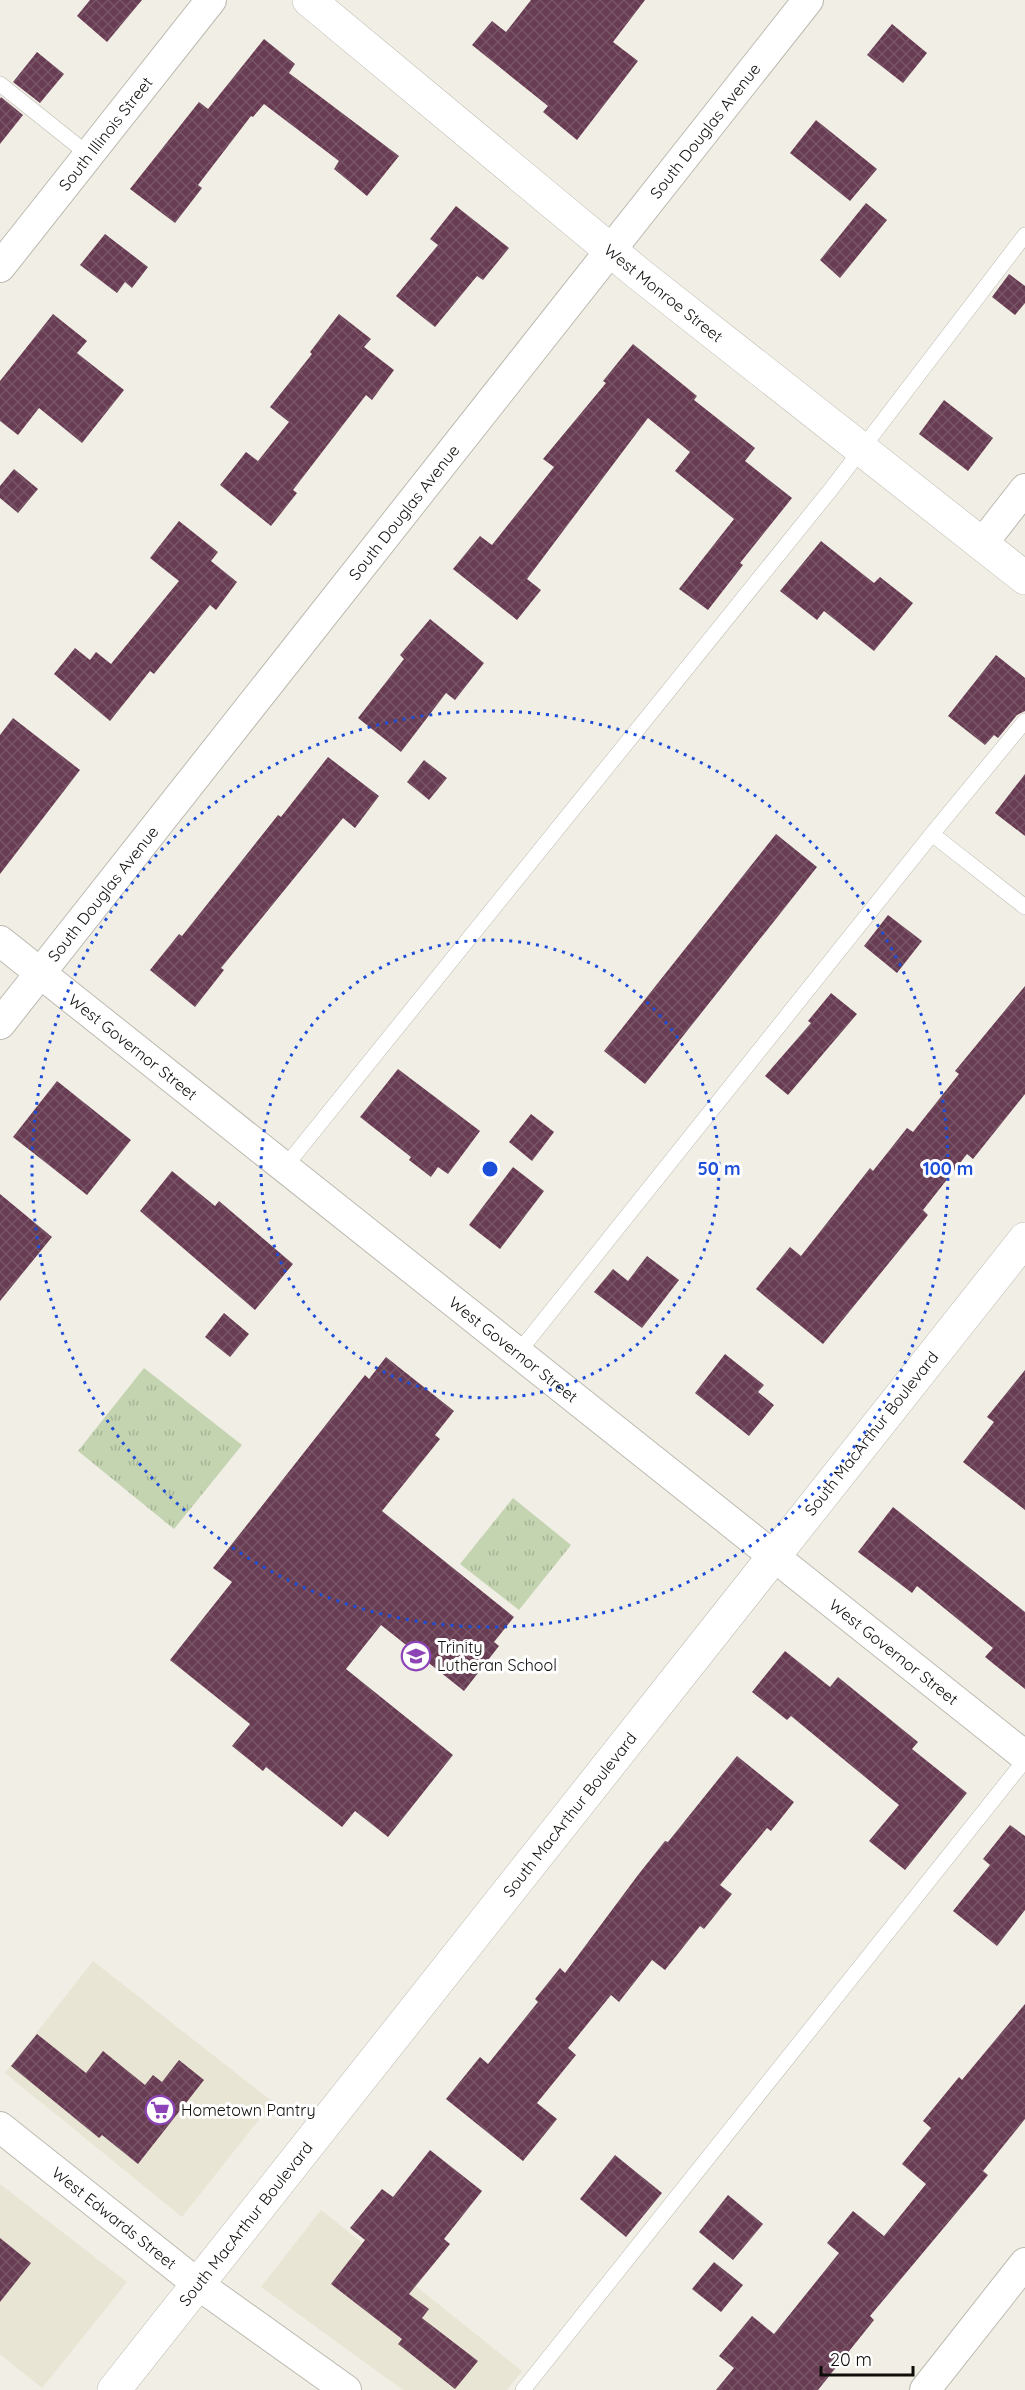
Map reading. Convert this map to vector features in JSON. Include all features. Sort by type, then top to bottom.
[{"type":"main road","name":"West Monroe Street","points":[[309,0],[611,251],[1025,578]]},
{"type":"main road","name":"South MacArthur Boulevard","points":[[114,2390],[775,1558],[1025,1239]]},
{"type":"street","name":"South Illinois Street","points":[[0,267],[211,0]]},
{"type":"street","name":"South Douglas Avenue","points":[[0,1024],[808,0]]},
{"type":"street","points":[[982,544],[1025,489]]},
{"type":"street","name":"West Governor Street","points":[[0,941],[1025,1758]]},
{"type":"street","name":"West Edwards Street","points":[[2,2133],[199,2285],[346,2390]]},
{"type":"street","points":[[925,2390],[1025,2263]]},
{"type":"lane","points":[[0,84],[89,154]]},
{"type":"lane","points":[[284,1168],[862,450],[1025,235]]},
{"type":"lane","points":[[518,1354],[932,834],[1025,721]]},
{"type":"lane","points":[[932,834],[1025,908]]},
{"type":"lane","points":[[523,2390],[1025,1758]]},
{"type":"shaded area","points":[[93,1961],[273,2102],[182,2217],[5,2073]]},
{"type":"shaded area","points":[[0,2184],[127,2282],[42,2388],[0,2354]]},
{"type":"shaded area","points":[[321,2210],[522,2371],[507,2390],[403,2390],[261,2287]]},
{"type":"green space","points":[[144,1368],[242,1445],[174,1529],[78,1451]]},
{"type":"green space","points":[[513,1498],[571,1545],[519,1610],[460,1564]]},
{"type":"building","points":[[90,0],[142,0],[107,42],[77,16]]},
{"type":"building","points":[[531,0],[645,0],[613,42],[638,61],[577,140],[543,112],[548,106],[472,45],[492,21],[506,32]]},
{"type":"building","points":[[892,24],[927,53],[903,83],[867,55]]},
{"type":"building","points":[[264,39],[295,64],[289,73],[399,156],[367,196],[334,169],[339,161],[264,104],[253,117],[251,116],[198,185],[202,188],[175,223],[130,189],[199,102],[208,109]]},
{"type":"building","points":[[37,52],[64,74],[40,103],[13,82]]},
{"type":"building","points":[[1,97],[23,115],[0,144],[0,99]]},
{"type":"building","points":[[816,120],[877,169],[850,201],[790,153]]},
{"type":"building","points":[[866,203],[887,220],[840,278],[820,260]]},
{"type":"building","points":[[456,206],[509,248],[483,280],[477,276],[435,327],[396,296],[438,245],[430,239]]},
{"type":"building","points":[[105,234],[148,267],[132,288],[125,282],[117,293],[80,265]]},
{"type":"building","points":[[1009,274],[1025,286],[1025,303],[1015,315],[992,297]]},
{"type":"building","points":[[53,314],[87,341],[77,353],[124,390],[82,443],[39,408],[18,435],[0,421],[0,381]]},
{"type":"building","points":[[339,314],[371,339],[364,347],[394,370],[372,400],[366,395],[293,490],[297,493],[271,526],[220,485],[246,452],[258,461],[289,422],[270,407],[312,354],[310,352]]},
{"type":"building","points":[[633,344],[697,396],[694,400],[755,448],[745,461],[792,498],[740,563],[743,565],[708,610],[679,589],[734,519],[675,471],[690,452],[648,418],[527,579],[541,590],[517,620],[453,569],[480,536],[492,545],[554,467],[543,459],[606,383],[603,381]]},
{"type":"building","points":[[944,400],[993,438],[968,471],[919,434]]},
{"type":"building","points":[[14,469],[38,489],[18,513],[0,498],[0,486]]},
{"type":"building","points":[[179,521],[218,552],[211,561],[237,582],[216,610],[210,605],[154,674],[150,671],[110,721],[54,674],[75,648],[90,660],[96,652],[111,664],[179,581],[150,558]]},
{"type":"building","points":[[821,541],[874,583],[880,577],[913,603],[874,651],[824,611],[817,620],[780,591]]},
{"type":"building","points":[[430,619],[484,663],[455,700],[446,693],[401,752],[358,718],[404,659],[400,655]]},
{"type":"building","points":[[996,655],[1025,678],[1025,711],[1017,715],[998,738],[994,735],[985,745],[948,716]]},
{"type":"building","points":[[13,718],[80,770],[0,874],[0,735]]},
{"type":"building","points":[[328,757],[379,796],[355,828],[343,818],[221,968],[224,970],[195,1007],[150,970],[179,934],[182,936],[278,815],[281,817]]},
{"type":"building","points":[[424,760],[447,778],[429,800],[407,782]]},
{"type":"building","points":[[1025,774],[1025,836],[995,813]]},
{"type":"building","points":[[776,834],[817,867],[645,1084],[604,1051]]},
{"type":"building","points":[[888,915],[922,941],[897,973],[864,946]]},
{"type":"building","points":[[1025,986],[1025,1094],[973,1159],[967,1154],[923,1210],[928,1215],[823,1344],[756,1289],[790,1247],[801,1256],[870,1168],[873,1171],[907,1128],[913,1132],[959,1074],[955,1071]]},
{"type":"building","points":[[831,993],[857,1014],[788,1095],[765,1076],[811,1023],[808,1021]]},
{"type":"building","points":[[398,1069],[480,1131],[448,1174],[438,1167],[431,1177],[409,1160],[411,1157],[360,1117]]},
{"type":"building","points":[[57,1081],[131,1140],[87,1195],[13,1137]]},
{"type":"building","points":[[531,1114],[554,1132],[532,1161],[509,1142]]},
{"type":"building","points":[[513,1167],[544,1191],[500,1249],[469,1225]]},
{"type":"building","points":[[172,1171],[215,1206],[219,1201],[293,1264],[255,1310],[140,1211]]},
{"type":"building","points":[[0,1194],[52,1237],[0,1301]]},
{"type":"building","points":[[647,1256],[679,1280],[642,1328],[594,1292],[613,1269],[628,1281]]},
{"type":"building","points":[[224,1313],[249,1334],[230,1357],[205,1337]]},
{"type":"building","points":[[725,1354],[764,1385],[758,1392],[774,1405],[749,1436],[695,1393]]},
{"type":"building","points":[[386,1357],[454,1411],[435,1435],[440,1439],[382,1511],[514,1617],[494,1642],[499,1646],[464,1691],[381,1625],[346,1669],[453,1755],[388,1837],[355,1811],[342,1827],[266,1767],[263,1771],[232,1746],[250,1724],[170,1660],[232,1582],[213,1568],[365,1375],[369,1379]]},
{"type":"building","points":[[1025,1370],[1025,1510],[963,1462],[994,1422],[987,1417]]},
{"type":"building","points":[[893,1507],[1025,1612],[1025,1689],[985,1657],[993,1648],[917,1586],[912,1593],[858,1552]]},
{"type":"building","points":[[785,1651],[830,1687],[838,1677],[918,1742],[912,1749],[967,1793],[905,1870],[869,1841],[899,1805],[791,1716],[787,1720],[752,1692]]},
{"type":"building","points":[[737,1756],[794,1802],[771,1831],[767,1828],[720,1885],[732,1894],[704,1929],[700,1926],[665,1970],[652,1960],[619,2002],[611,1995],[568,2048],[576,2055],[537,2103],[557,2119],[523,2161],[446,2099],[480,2057],[488,2064],[538,2002],[535,1999],[560,1968],[565,1973],[638,1875],[665,1841],[668,1842]]},
{"type":"building","points":[[1010,1825],[1025,1836],[1025,1910],[997,1946],[953,1911],[990,1865],[983,1859]]},
{"type":"building","points":[[1025,2004],[1025,2119],[983,2171],[988,2175],[870,2316],[874,2320],[818,2390],[716,2390],[734,2368],[719,2356],[752,2316],[774,2334],[839,2253],[827,2243],[853,2211],[884,2236],[926,2184],[902,2164],[931,2128],[923,2121],[959,2077],[962,2080]]},
{"type":"building","points":[[37,2034],[86,2073],[103,2051],[145,2085],[153,2075],[162,2082],[179,2060],[204,2080],[138,2164],[102,2135],[99,2138],[11,2066]]},
{"type":"building","points":[[430,2150],[482,2191],[444,2239],[450,2244],[409,2294],[429,2309],[422,2318],[478,2361],[455,2389],[398,2344],[402,2339],[331,2284],[365,2240],[350,2228],[382,2189],[393,2197]]},
{"type":"building","points":[[615,2155],[662,2193],[626,2237],[580,2199]]},
{"type":"building","points":[[728,2195],[763,2224],[733,2260],[699,2232]]},
{"type":"building","points":[[0,2238],[31,2263],[0,2302]]},
{"type":"building","points":[[714,2262],[743,2285],[721,2312],[692,2289]]},
{"type":"place","name":"Trinity Lutheran School","points":[[416,1656]]},
{"type":"place","name":"Hometown Pantry","points":[[160,2110]]}]
